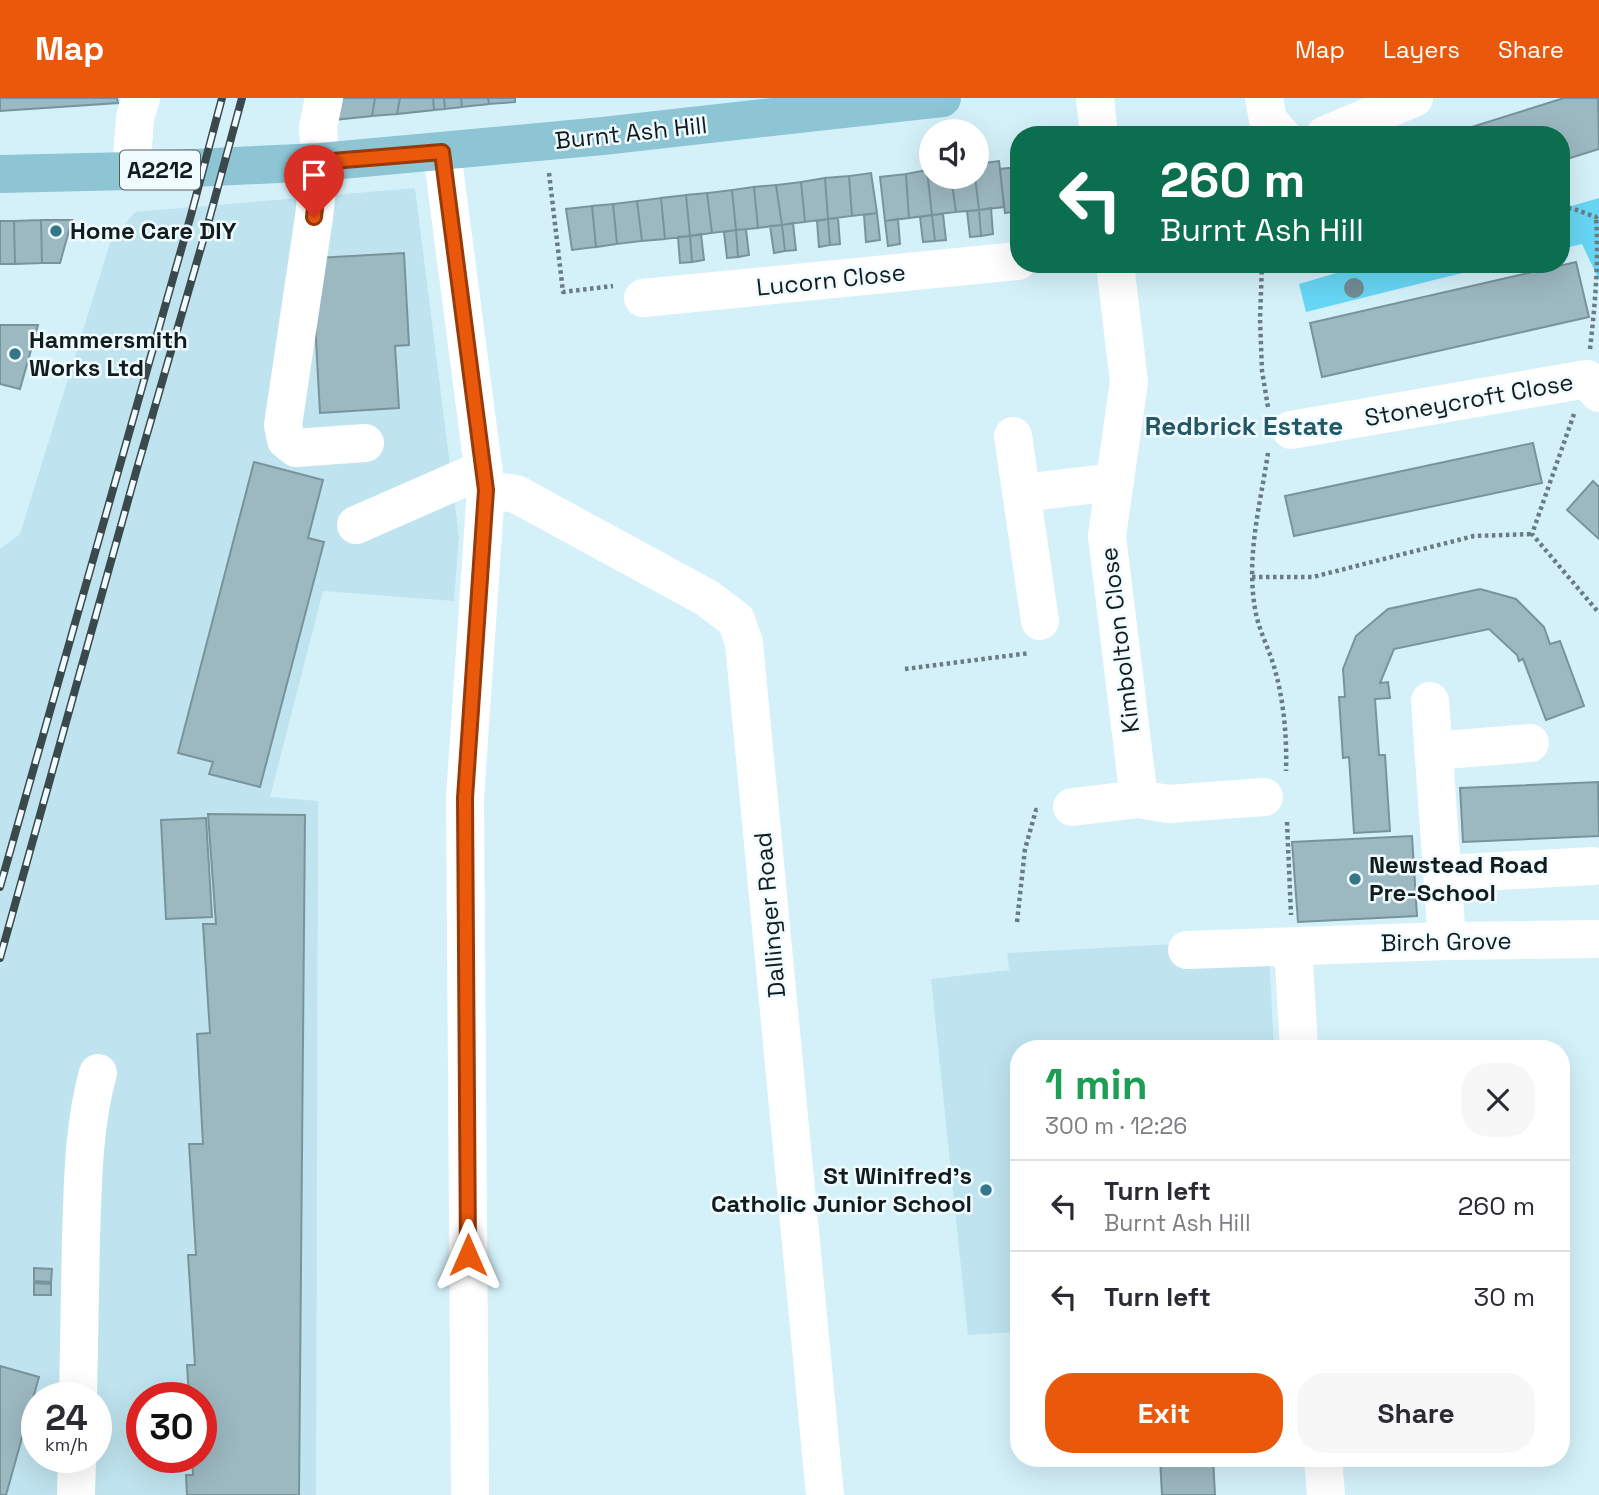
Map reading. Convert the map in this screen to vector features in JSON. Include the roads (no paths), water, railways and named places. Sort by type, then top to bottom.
[{"type":"main road","name":"Burnt Ash Hill","points":[[320,162],[442,152],[736,110],[942,98]]},
{"type":"main road","name":"A2212","points":[[0,174],[320,162]]},
{"type":"street","points":[[131,171],[135,118],[141,98]]},
{"type":"street","points":[[324,98],[318,127],[320,162],[314,217],[284,425],[286,440],[296,448],[365,443]]},
{"type":"street","points":[[1095,98],[1098,126]]},
{"type":"street","points":[[1264,98],[1268,120],[1273,126]]},
{"type":"street","points":[[1347,126],[1414,98]]},
{"type":"street","points":[[442,152],[485,479],[465,798],[470,1495]]},
{"type":"street","name":"Lucorn Close","points":[[643,298],[1010,262]]},
{"type":"street","name":"Kimbolton Close","points":[[1116,273],[1129,383],[1107,536],[1139,799]]},
{"type":"street","name":"Stoneycroft Close","points":[[1277,431],[1593,386]]},
{"type":"street","points":[[1013,436],[1040,621]]},
{"type":"street","points":[[356,525],[485,479]]},
{"type":"street","name":"Dallinger Road","points":[[485,479],[707,598],[736,620],[744,643],[825,1495]]},
{"type":"street","points":[[1021,493],[1115,482]]},
{"type":"street","points":[[1430,701],[1447,942]]},
{"type":"street","points":[[1433,751],[1530,744]]},
{"type":"street","points":[[1072,807],[1139,799],[1168,804],[1279,796]]},
{"type":"street","points":[[1443,874],[1593,866]]},
{"type":"street","name":"Birch Grove","points":[[1186,950],[1599,940]]},
{"type":"street","points":[[1293,947],[1299,1040]]},
{"type":"street","points":[[78,1382],[83,1175],[86,1135],[98,1073]]},
{"type":"street","points":[[1324,1467],[1326,1495]]},
{"type":"street","points":[[76,1495],[77,1473]]},
{"type":"railway","points":[[0,887],[222,98]]},
{"type":"railway","points":[[0,958],[242,98]]},
{"type":"place","name":"Home Care DIY","points":[[56,231]]},
{"type":"place","name":"Hammersmith Works Ltd","points":[[15,354]]},
{"type":"place","name":"Newstead Road Pre-School","points":[[1355,879]]},
{"type":"place","name":"St Winifred's Catholic Junior School","points":[[986,1190]]},
{"type":"district","name":"Redbrick Estate","points":[[1244,426]]}]
